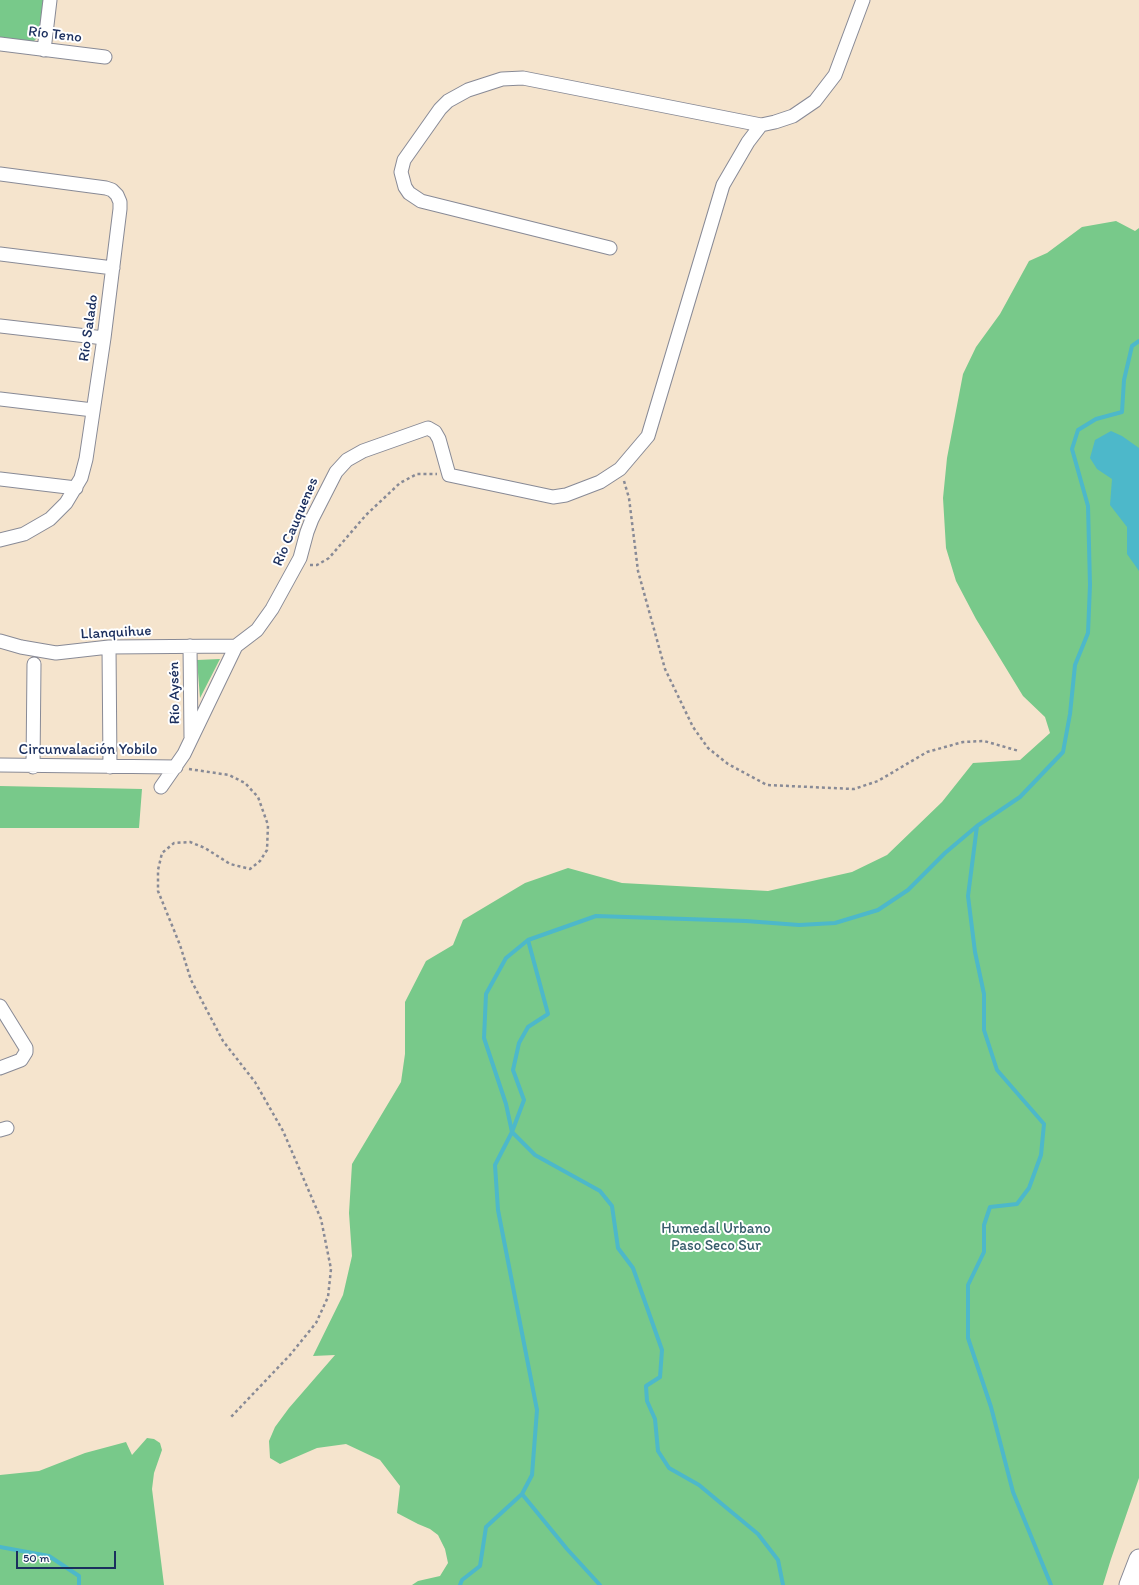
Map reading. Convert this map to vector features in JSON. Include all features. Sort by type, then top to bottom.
[{"type":"highway","points":[[1129,1585],[1139,1559]]},
{"type":"street","points":[[44,50],[50,0]]},
{"type":"street","points":[[610,248],[421,201],[409,193],[405,187],[401,172],[404,160],[440,109],[448,101],[468,90],[502,79],[523,78],[761,125],[793,116],[815,101],[835,75],[863,0]]},
{"type":"street","name":"Río Teno","points":[[0,44],[105,57]]},
{"type":"street","points":[[449,475],[553,497],[566,495],[600,482],[620,469],[648,436],[723,185],[748,142],[761,125]]},
{"type":"street","name":"Río Salado","points":[[0,174],[106,188],[112,190],[117,195],[120,210],[104,338],[84,468],[76,488],[66,503],[50,519],[24,534],[0,540]]},
{"type":"street","points":[[0,254],[113,268]]},
{"type":"street","points":[[0,326],[104,338]]},
{"type":"street","points":[[0,399],[93,410]]},
{"type":"street","name":"Río Cauquenes","points":[[236,646],[247,639],[265,620],[300,558],[312,519],[336,472],[350,458],[363,451],[428,428],[435,432],[439,439],[449,475]]},
{"type":"street","points":[[0,479],[76,488]]},
{"type":"street","name":"Llanquihue","points":[[0,641],[38,651],[56,653],[109,647],[236,646]]},
{"type":"street","name":"Río Aysén","points":[[190,646],[191,740]]},
{"type":"street","points":[[161,787],[176,767],[191,740],[236,646]]},
{"type":"street","points":[[109,647],[110,767]]},
{"type":"street","points":[[33,767],[34,664]]},
{"type":"street","name":"Circunvalación Yobilo","points":[[0,765],[33,767],[176,767]]},
{"type":"street","points":[[0,1006],[26,1048],[26,1052],[21,1060],[0,1068]]},
{"type":"path","points":[[620,469],[629,498],[638,571],[665,668],[692,727],[708,748],[728,764],[767,785],[854,789],[878,781],[927,752],[963,742],[984,741],[1019,751]]},
{"type":"path","points":[[300,558],[305,566],[317,565],[329,558],[366,515],[400,483],[417,474],[449,475]]},
{"type":"path","points":[[176,767],[229,775],[244,783],[258,798],[268,825],[267,850],[260,861],[250,869],[230,864],[205,848],[190,842],[174,843],[162,853],[158,870],[158,891],[180,945],[191,980],[223,1041],[255,1082],[284,1131],[321,1219],[331,1269],[328,1297],[316,1323],[290,1355],[231,1417]]},
{"type":"green space","points":[[0,0],[45,0],[40,35],[32,43],[0,39]]},
{"type":"green space","name":"Humedal Urbano Paso Seco Sur","points":[[1116,221],[1135,231],[1139,228],[1139,1478],[1103,1585],[412,1585],[418,1581],[440,1576],[448,1563],[445,1549],[438,1535],[430,1529],[397,1513],[400,1486],[380,1460],[346,1444],[317,1448],[280,1464],[270,1458],[269,1441],[275,1427],[289,1408],[335,1355],[313,1356],[343,1295],[352,1256],[349,1213],[352,1164],[401,1082],[405,1054],[405,1002],[426,961],[453,945],[463,920],[525,883],[568,868],[622,883],[768,891],[852,872],[887,855],[942,802],[973,763],[1020,760],[1050,733],[1045,717],[1023,696],[976,619],[956,581],[946,548],[943,498],[947,458],[963,374],[976,347],[1000,314],[1029,261],[1047,253],[1082,227]]},
{"type":"green space","points":[[220,659],[200,698],[197,660]]},
{"type":"green space","points":[[0,786],[142,789],[139,828],[0,828]]},
{"type":"green space","points":[[147,1438],[154,1439],[160,1443],[162,1450],[154,1473],[152,1489],[164,1585],[0,1585],[0,1475],[39,1471],[85,1453],[126,1442],[132,1455]]},
{"type":"water","points":[[1111,431],[1122,436],[1139,448],[1139,571],[1127,554],[1127,527],[1110,505],[1112,479],[1097,469],[1090,458],[1095,440]]},
{"type":"waterway","points":[[783,1585],[778,1560],[758,1534],[699,1485],[669,1468],[658,1451],[655,1419],[647,1401],[646,1386],[660,1377],[662,1350],[633,1268],[618,1248],[612,1206],[600,1191],[535,1155],[512,1132],[506,1104],[484,1038],[486,994],[506,958],[528,940],[596,916],[746,921],[799,925],[835,923],[878,910],[908,890],[945,853],[977,826],[1020,797],[1063,752],[1070,714],[1075,665],[1088,633],[1090,585],[1088,506],[1072,449],[1078,430],[1096,419],[1122,412],[1124,380],[1132,346],[1139,341]]},
{"type":"waterway","points":[[977,826],[968,896],[975,952],[984,994],[984,1030],[997,1070],[1044,1124],[1041,1155],[1029,1188],[1017,1204],[990,1207],[984,1225],[984,1252],[968,1285],[968,1338],[991,1407],[1013,1492],[1051,1585]]},
{"type":"waterway","points":[[460,1585],[462,1580],[480,1566],[486,1527],[522,1494],[532,1475],[537,1410],[498,1210],[495,1165],[512,1132],[524,1100],[513,1070],[519,1043],[528,1027],[548,1014],[528,940]]},
{"type":"waterway","points":[[522,1494],[567,1549],[600,1585]]},
{"type":"waterway","points":[[0,1547],[49,1556],[79,1576],[79,1585]]}]
